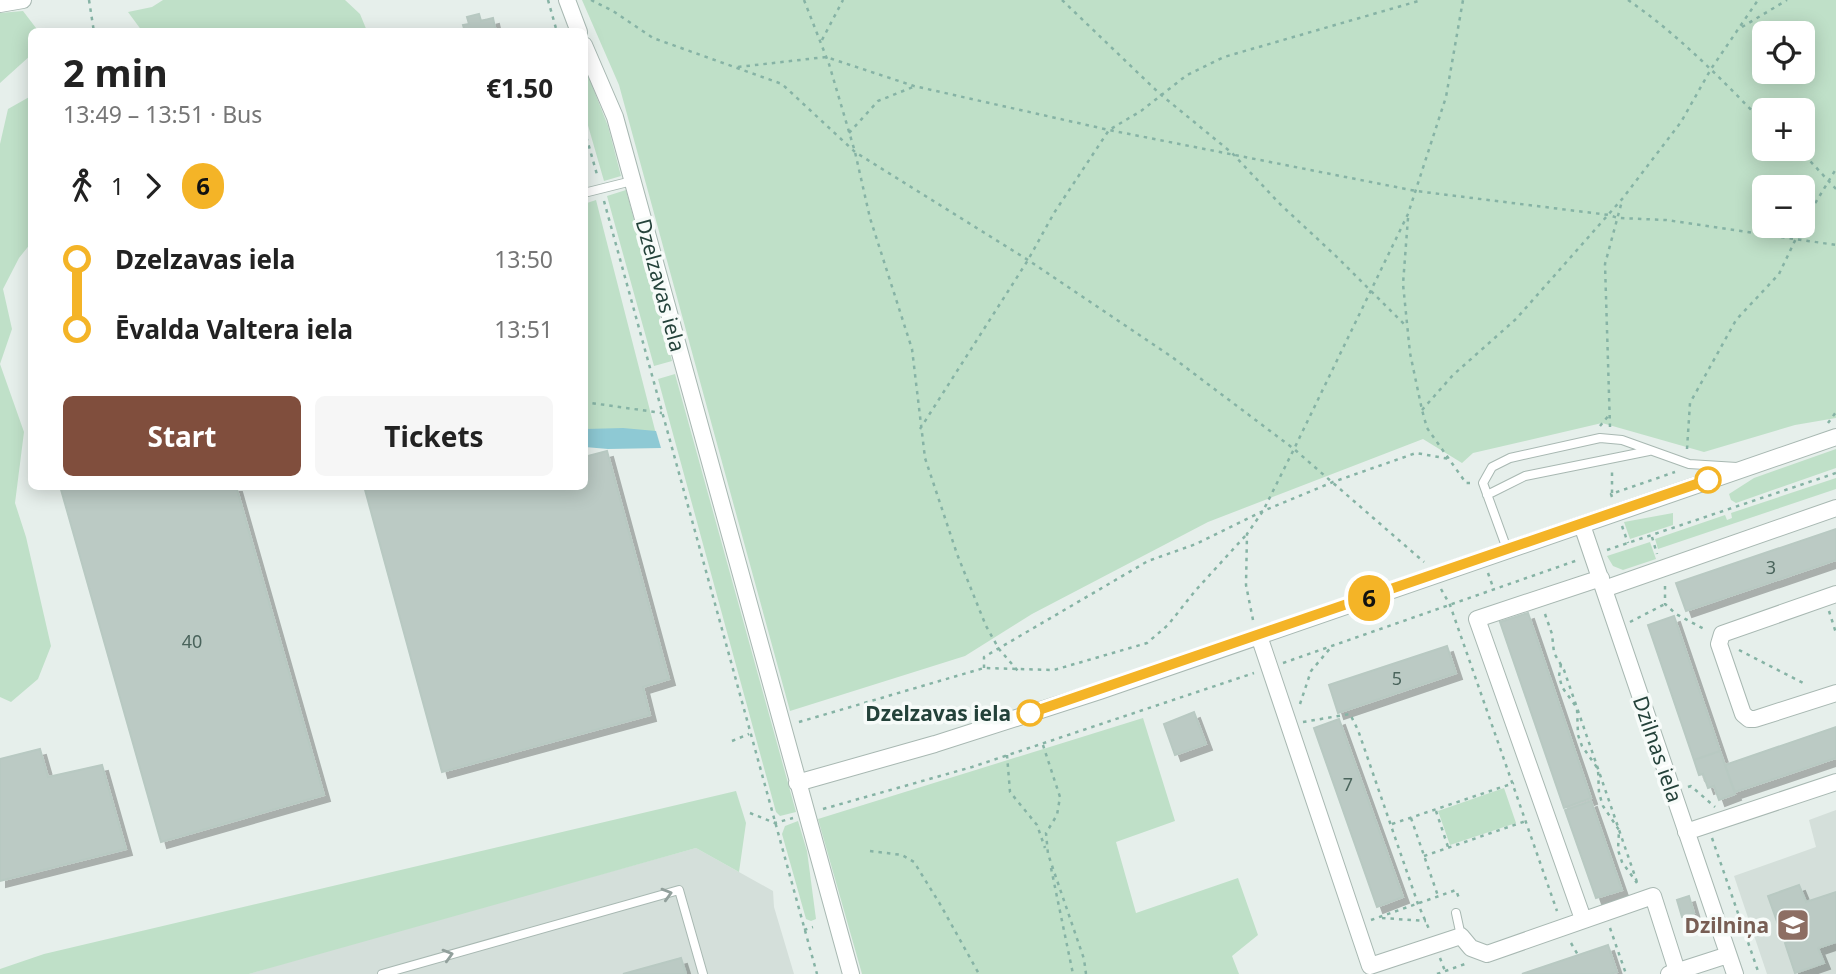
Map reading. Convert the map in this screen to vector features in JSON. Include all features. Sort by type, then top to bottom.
[{"type":"street","points":[[0,4],[23,0]]},
{"type":"street","points":[[567,0],[578,28]]},
{"type":"street","name":"Dzelzavas iela","points":[[588,53],[615,117],[850,974]]},
{"type":"street","points":[[797,783],[935,744],[1259,636],[1743,468],[1832,430]]},
{"type":"street","points":[[1583,919],[1477,620],[1603,583],[1836,508]]},
{"type":"street","name":"Dzilnas iela","points":[[1582,525],[1694,830],[1735,974]]},
{"type":"street","points":[[1830,596],[1723,634],[1719,638],[1719,644],[1743,714],[1749,719],[1836,693]]},
{"type":"street","points":[[1259,636],[1370,966],[1461,936],[1471,948],[1487,954],[1604,912],[1638,891],[1653,896],[1673,973],[1728,955]]},
{"type":"street","points":[[1694,830],[1836,782]]},
{"type":"lane","points":[[588,191],[632,181]]},
{"type":"lane","points":[[1507,549],[1483,483],[1492,467],[1510,458],[1600,438],[1622,440],[1689,464],[1743,468]]},
{"type":"lane","points":[[1487,495],[1525,477],[1651,450]]},
{"type":"lane","points":[[382,974],[679,890],[703,974]]},
{"type":"lane","points":[[1456,913],[1461,936]]},
{"type":"path","points":[[89,0],[92,28]]},
{"type":"path","points":[[548,0],[556,28]]},
{"type":"path","points":[[591,0],[613,11],[653,38],[782,84],[855,152],[1028,260],[1172,356],[1294,449],[1426,563],[1450,605],[1563,926],[1578,955]]},
{"type":"path","points":[[804,0],[827,57],[855,152],[870,218],[912,349],[925,458],[957,554],[986,626],[999,649],[1018,671]]},
{"type":"path","points":[[821,42],[843,0]]},
{"type":"path","points":[[1062,0],[1160,94],[1233,153],[1279,204],[1407,327]]},
{"type":"path","points":[[920,429],[1028,260],[1054,213],[1110,130],[1141,111],[1187,75],[1224,57],[1422,0]]},
{"type":"path","points":[[782,727],[984,668],[1054,670],[1147,643],[1168,625],[1247,534],[1263,511],[1408,214],[1446,97],[1463,0]]},
{"type":"path","points":[[1629,0],[1653,17],[1711,69],[1752,111]]},
{"type":"path","points":[[1422,410],[1453,375],[1516,319],[1623,198],[1681,122],[1711,69],[1758,0]]},
{"type":"path","points":[[1739,29],[1787,0]]},
{"type":"path","points":[[735,67],[827,57],[914,86],[1110,130],[1416,191],[1618,218],[1665,220],[1836,245]]},
{"type":"path","points":[[849,133],[878,101],[914,86]]},
{"type":"path","points":[[588,143],[817,974]]},
{"type":"path","points":[[1810,161],[1836,189]]},
{"type":"path","points":[[1815,202],[1836,169]]},
{"type":"path","points":[[1611,439],[1605,264],[1623,198]]},
{"type":"path","points":[[1408,214],[1403,284],[1410,353],[1427,428],[1466,483],[1483,483]]},
{"type":"path","points":[[1689,464],[1686,447],[1690,403],[1736,320],[1779,274],[1795,239]]},
{"type":"path","points":[[588,403],[662,413]]},
{"type":"path","points":[[1832,430],[1836,412]]},
{"type":"path","points":[[1591,430],[1599,427],[1610,414]]},
{"type":"path","points":[[984,668],[984,657],[1148,561],[1196,544],[1263,511],[1333,482],[1416,453],[1450,459]]},
{"type":"path","points":[[750,813],[775,823],[1007,755],[1836,473]]},
{"type":"path","points":[[1247,534],[1246,584],[1259,636]]},
{"type":"path","points":[[1651,535],[1659,560]]},
{"type":"path","points":[[1830,596],[1836,633]]},
{"type":"path","points":[[1629,622],[1665,604]]},
{"type":"path","points":[[1540,608],[1545,612],[1552,634],[1554,653],[1561,664],[1577,708],[1638,891]]},
{"type":"path","points":[[1298,711],[1300,697],[1311,671],[1332,646]]},
{"type":"path","points":[[1561,664],[1559,676],[1562,687],[1577,708],[1578,735],[1582,746],[1598,769],[1599,793],[1603,806],[1619,830],[1618,850],[1638,891]]},
{"type":"path","points":[[1296,724],[1350,713],[1392,824],[1418,904],[1445,971]]},
{"type":"path","points":[[732,741],[749,734]]},
{"type":"path","points":[[1042,743],[1060,797],[1057,815],[1046,832],[1048,854],[1073,974]]},
{"type":"path","points":[[1007,755],[1010,792],[1037,825],[1087,974]]},
{"type":"path","points":[[1392,824],[1514,783]]},
{"type":"path","points":[[1685,788],[1691,786],[1723,813]]},
{"type":"path","points":[[1435,810],[1448,847]]},
{"type":"path","points":[[1411,818],[1438,896]]},
{"type":"path","points":[[1424,856],[1526,821]]},
{"type":"path","points":[[1694,830],[1711,836],[1759,974]]},
{"type":"path","points":[[870,850],[902,855],[914,862],[979,974]]},
{"type":"path","points":[[1364,921],[1456,890],[1460,901],[1456,913]]},
{"type":"path","points":[[1604,912],[1626,974]]},
{"type":"path","points":[[1379,918],[1426,921]]},
{"type":"path","points":[[804,930],[813,927]]},
{"type":"path","points":[[1437,974],[1476,961],[1487,954]]},
{"type":"shaded area","name":"Dzilniņa","points":[[1836,810],[1836,974],[1767,974],[1734,876],[1816,847],[1809,820]]},
{"type":"shaded area","points":[[696,848],[773,891],[774,907],[794,974],[249,974],[306,956]]},
{"type":"green space","points":[[163,0],[345,0],[360,14],[366,28],[140,28],[128,12],[152,7]]},
{"type":"green space","points":[[582,0],[1836,0],[1836,418],[1795,425],[1704,452],[1602,423],[1473,453],[1462,463],[1423,439],[1208,522],[1032,614],[965,656],[790,711],[619,85]]},
{"type":"green space","points":[[23,11],[36,28],[28,28],[28,58],[0,83],[0,13]]},
{"type":"green space","points":[[588,75],[608,126],[621,176],[604,181],[588,125]]},
{"type":"green space","points":[[28,98],[28,247],[3,289],[12,329],[0,364],[0,144],[8,109]]},
{"type":"green space","points":[[626,190],[672,361],[654,366],[607,196]]},
{"type":"green space","points":[[596,200],[656,434],[588,429],[588,203]]},
{"type":"green space","points":[[0,364],[24,432],[15,503],[26,537],[51,646],[38,679],[11,702],[0,697]]},
{"type":"green space","points":[[675,374],[796,812],[780,816],[776,812],[658,379]]},
{"type":"green space","points":[[1836,449],[1836,468],[1736,503],[1731,500],[1729,494],[1754,478]]},
{"type":"green space","points":[[1836,478],[1836,489],[1658,549],[1655,539],[1725,515],[1727,520],[1732,518],[1731,513]]},
{"type":"green space","points":[[1673,513],[1673,525],[1630,539],[1624,522]]},
{"type":"green space","points":[[1650,542],[1656,559],[1623,570],[1613,566],[1607,556]]},
{"type":"green space","points":[[1143,718],[1175,821],[1116,842],[1136,913],[1238,878],[1258,935],[1232,956],[1239,974],[862,974],[818,819]]},
{"type":"green space","points":[[1504,788],[1516,823],[1450,845],[1438,811]]},
{"type":"green space","points":[[736,791],[746,823],[739,872],[696,848],[249,974],[0,974],[0,969],[44,954]]},
{"type":"green space","points":[[798,821],[807,851],[816,919],[811,921],[806,919],[782,834],[785,826]]},
{"type":"water","points":[[588,429],[656,431],[661,448],[588,447]]},
{"type":"building","points":[[479,14],[481,21],[493,18],[495,28],[464,28],[463,25],[469,24],[467,17]]},
{"type":"building","points":[[607,451],[669,679],[643,687],[650,715],[442,772],[365,490],[588,490],[588,456]]},
{"type":"building","points":[[61,490],[237,490],[324,795],[161,842]]},
{"type":"building","points":[[1836,529],[1836,560],[1686,611],[1676,583]]},
{"type":"building","points":[[1528,613],[1591,798],[1564,808],[1500,622]]},
{"type":"building","points":[[1674,616],[1720,751],[1694,760],[1648,625]]},
{"type":"building","points":[[1447,646],[1456,673],[1338,713],[1329,685]]},
{"type":"building","points":[[1194,712],[1206,744],[1175,755],[1164,724]]},
{"type":"building","points":[[1339,719],[1403,897],[1377,907],[1314,728]]},
{"type":"building","points":[[1836,727],[1836,758],[1735,792],[1725,765]]},
{"type":"building","points":[[40,749],[48,777],[102,765],[126,849],[0,881],[0,759]]},
{"type":"building","points":[[1720,751],[1735,794],[1719,800],[1714,786],[1708,788],[1703,774],[1699,775],[1694,760]]},
{"type":"building","points":[[1591,801],[1622,890],[1596,898],[1565,810]]},
{"type":"building","points":[[1799,885],[1806,902],[1836,892],[1836,942],[1818,948],[1824,963],[1795,973],[1785,943],[1792,940],[1786,925],[1779,927],[1768,896]]},
{"type":"building","points":[[1689,896],[1694,913],[1682,917],[1677,900]]},
{"type":"building","points":[[1608,945],[1617,972],[1522,974]]},
{"type":"building","points":[[681,958],[686,974],[623,974]]},
{"type":"bus line","name":"6","points":[[1030,713],[1708,480]]},
{"type":"place","name":"Dzelzavas iela","points":[[1030,713]]},
{"type":"place","name":"Dzilniņa","points":[[1793,925]]}]
